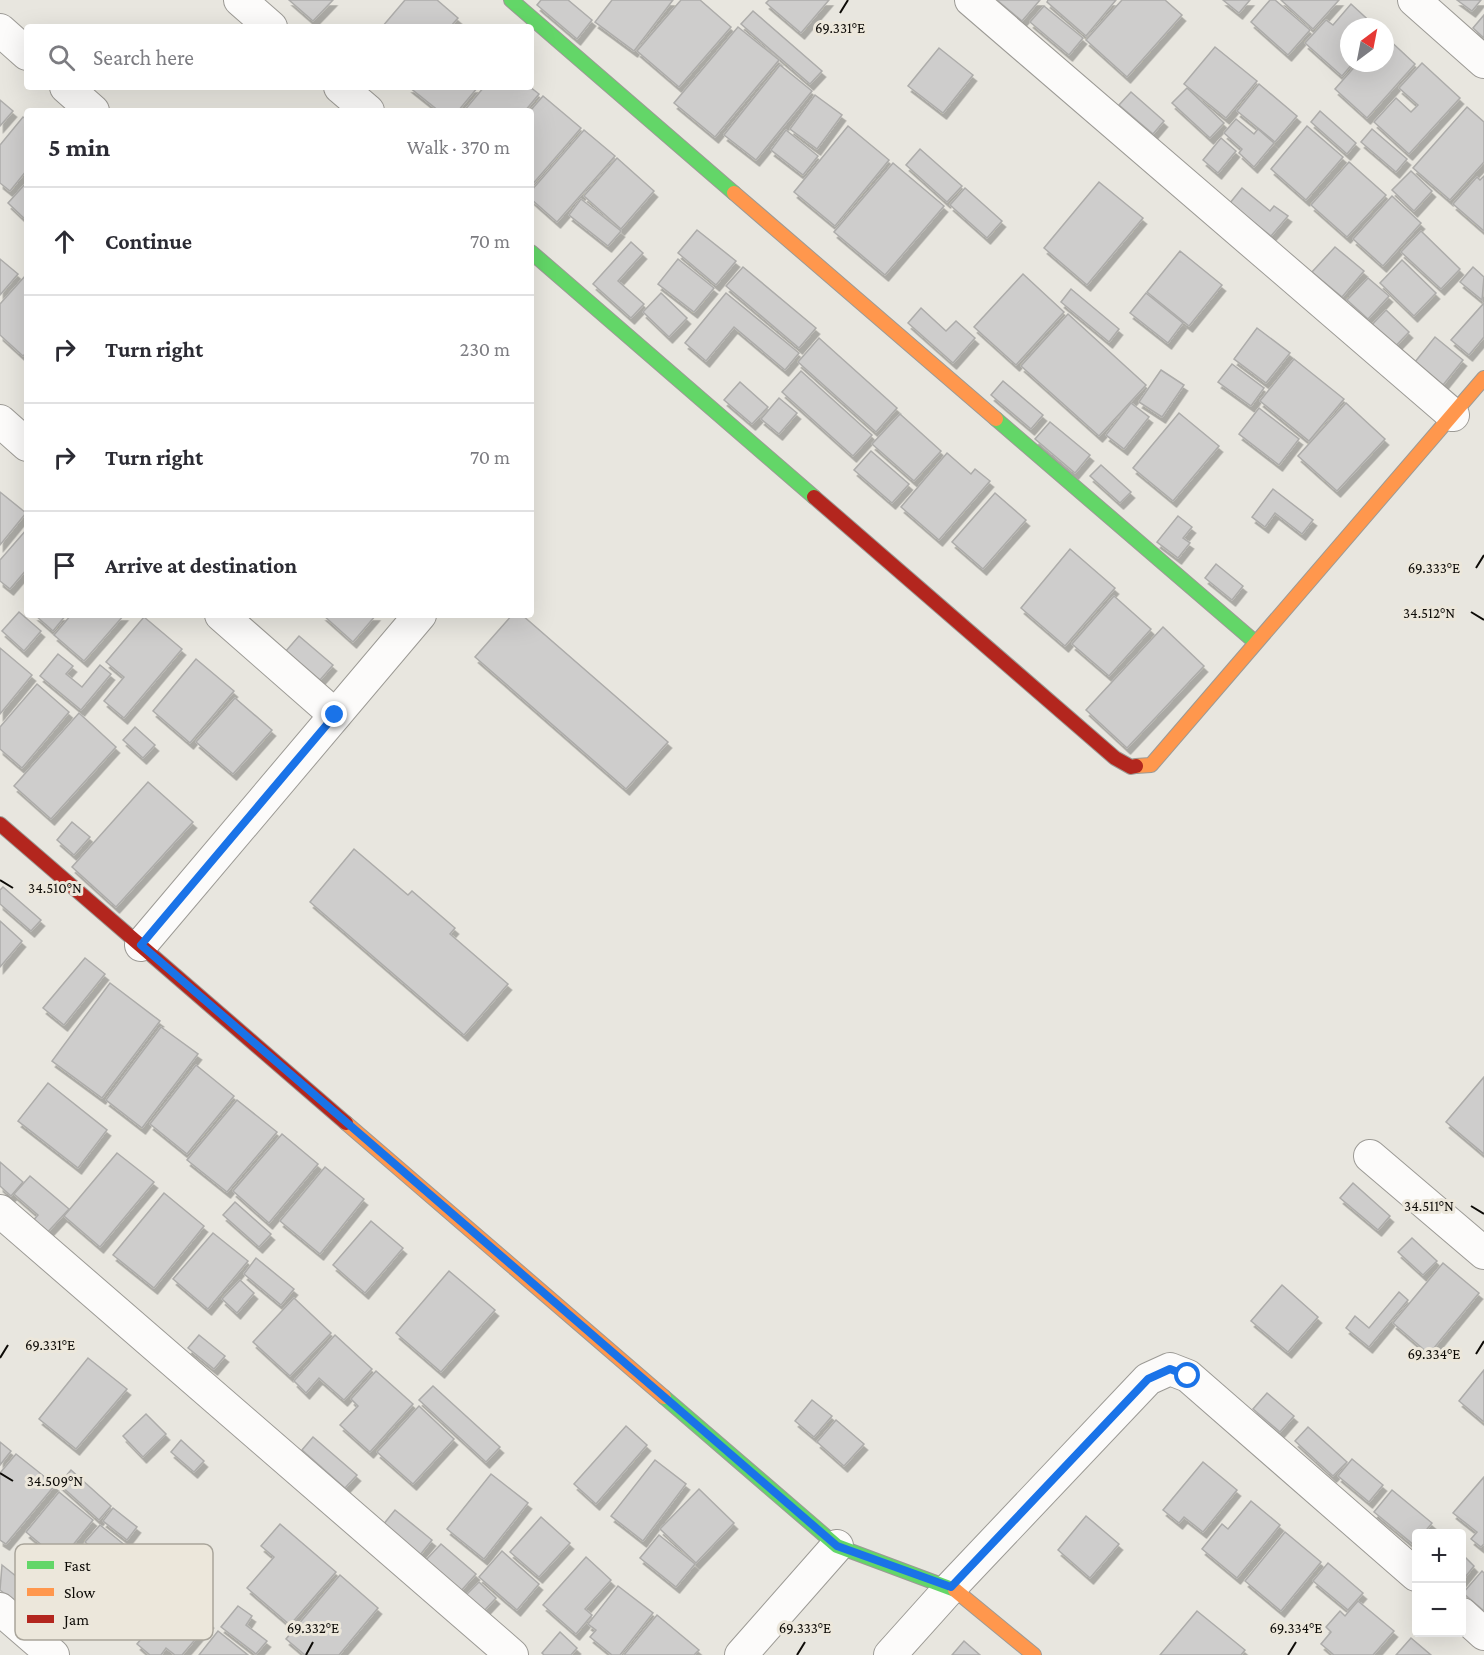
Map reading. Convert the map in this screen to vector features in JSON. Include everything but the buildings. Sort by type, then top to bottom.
[{"type":"street","points":[[240,0],[268,24]]},
{"type":"street","points":[[512,0],[1255,642]]},
{"type":"street","points":[[971,0],[1453,415]]},
{"type":"street","points":[[1414,0],[1484,62]]},
{"type":"street","points":[[0,30],[24,51]]},
{"type":"street","points":[[69,90],[90,108]]},
{"type":"street","points":[[344,90],[364,108]]},
{"type":"street","points":[[534,255],[1115,758],[1131,767],[1151,765],[1484,378]]},
{"type":"street","points":[[0,421],[24,442]]},
{"type":"street","points":[[224,618],[335,715]]},
{"type":"street","points":[[141,945],[417,618]]},
{"type":"street","points":[[0,824],[837,1546],[951,1587],[1034,1655]]},
{"type":"street","points":[[1370,1156],[1484,1253]]},
{"type":"street","points":[[0,1211],[512,1655]]},
{"type":"street","points":[[890,1655],[951,1587],[1148,1379],[1170,1369],[1188,1376],[1412,1572]]},
{"type":"street","points":[[741,1655],[837,1546]]},
{"type":"street","points":[[0,1609],[15,1622]]},
{"type":"street","points":[[1466,1618],[1484,1634]]},
{"type":"street","points":[[36,1640],[53,1655]]},
{"type":"traffic: fast","points":[[511,0],[734,193]]},
{"type":"traffic: fast","points":[[534,255],[814,497]]},
{"type":"traffic: fast","points":[[996,419],[1255,642]]},
{"type":"traffic: fast","points":[[664,1397],[837,1546],[955,1590]]},
{"type":"traffic: slow","points":[[734,193],[996,419]]},
{"type":"traffic: slow","points":[[1136,766],[1151,765],[1484,378]]},
{"type":"traffic: slow","points":[[346,1123],[664,1397]]},
{"type":"traffic: slow","points":[[955,1590],[1034,1655]]},
{"type":"traffic: jam","points":[[814,497],[1115,758],[1131,767],[1136,766]]},
{"type":"traffic: jam","points":[[0,824],[346,1123]]},
{"type":"route","points":[[335,715],[141,945],[837,1546],[951,1587],[1148,1379],[1170,1369],[1188,1376]]}]
